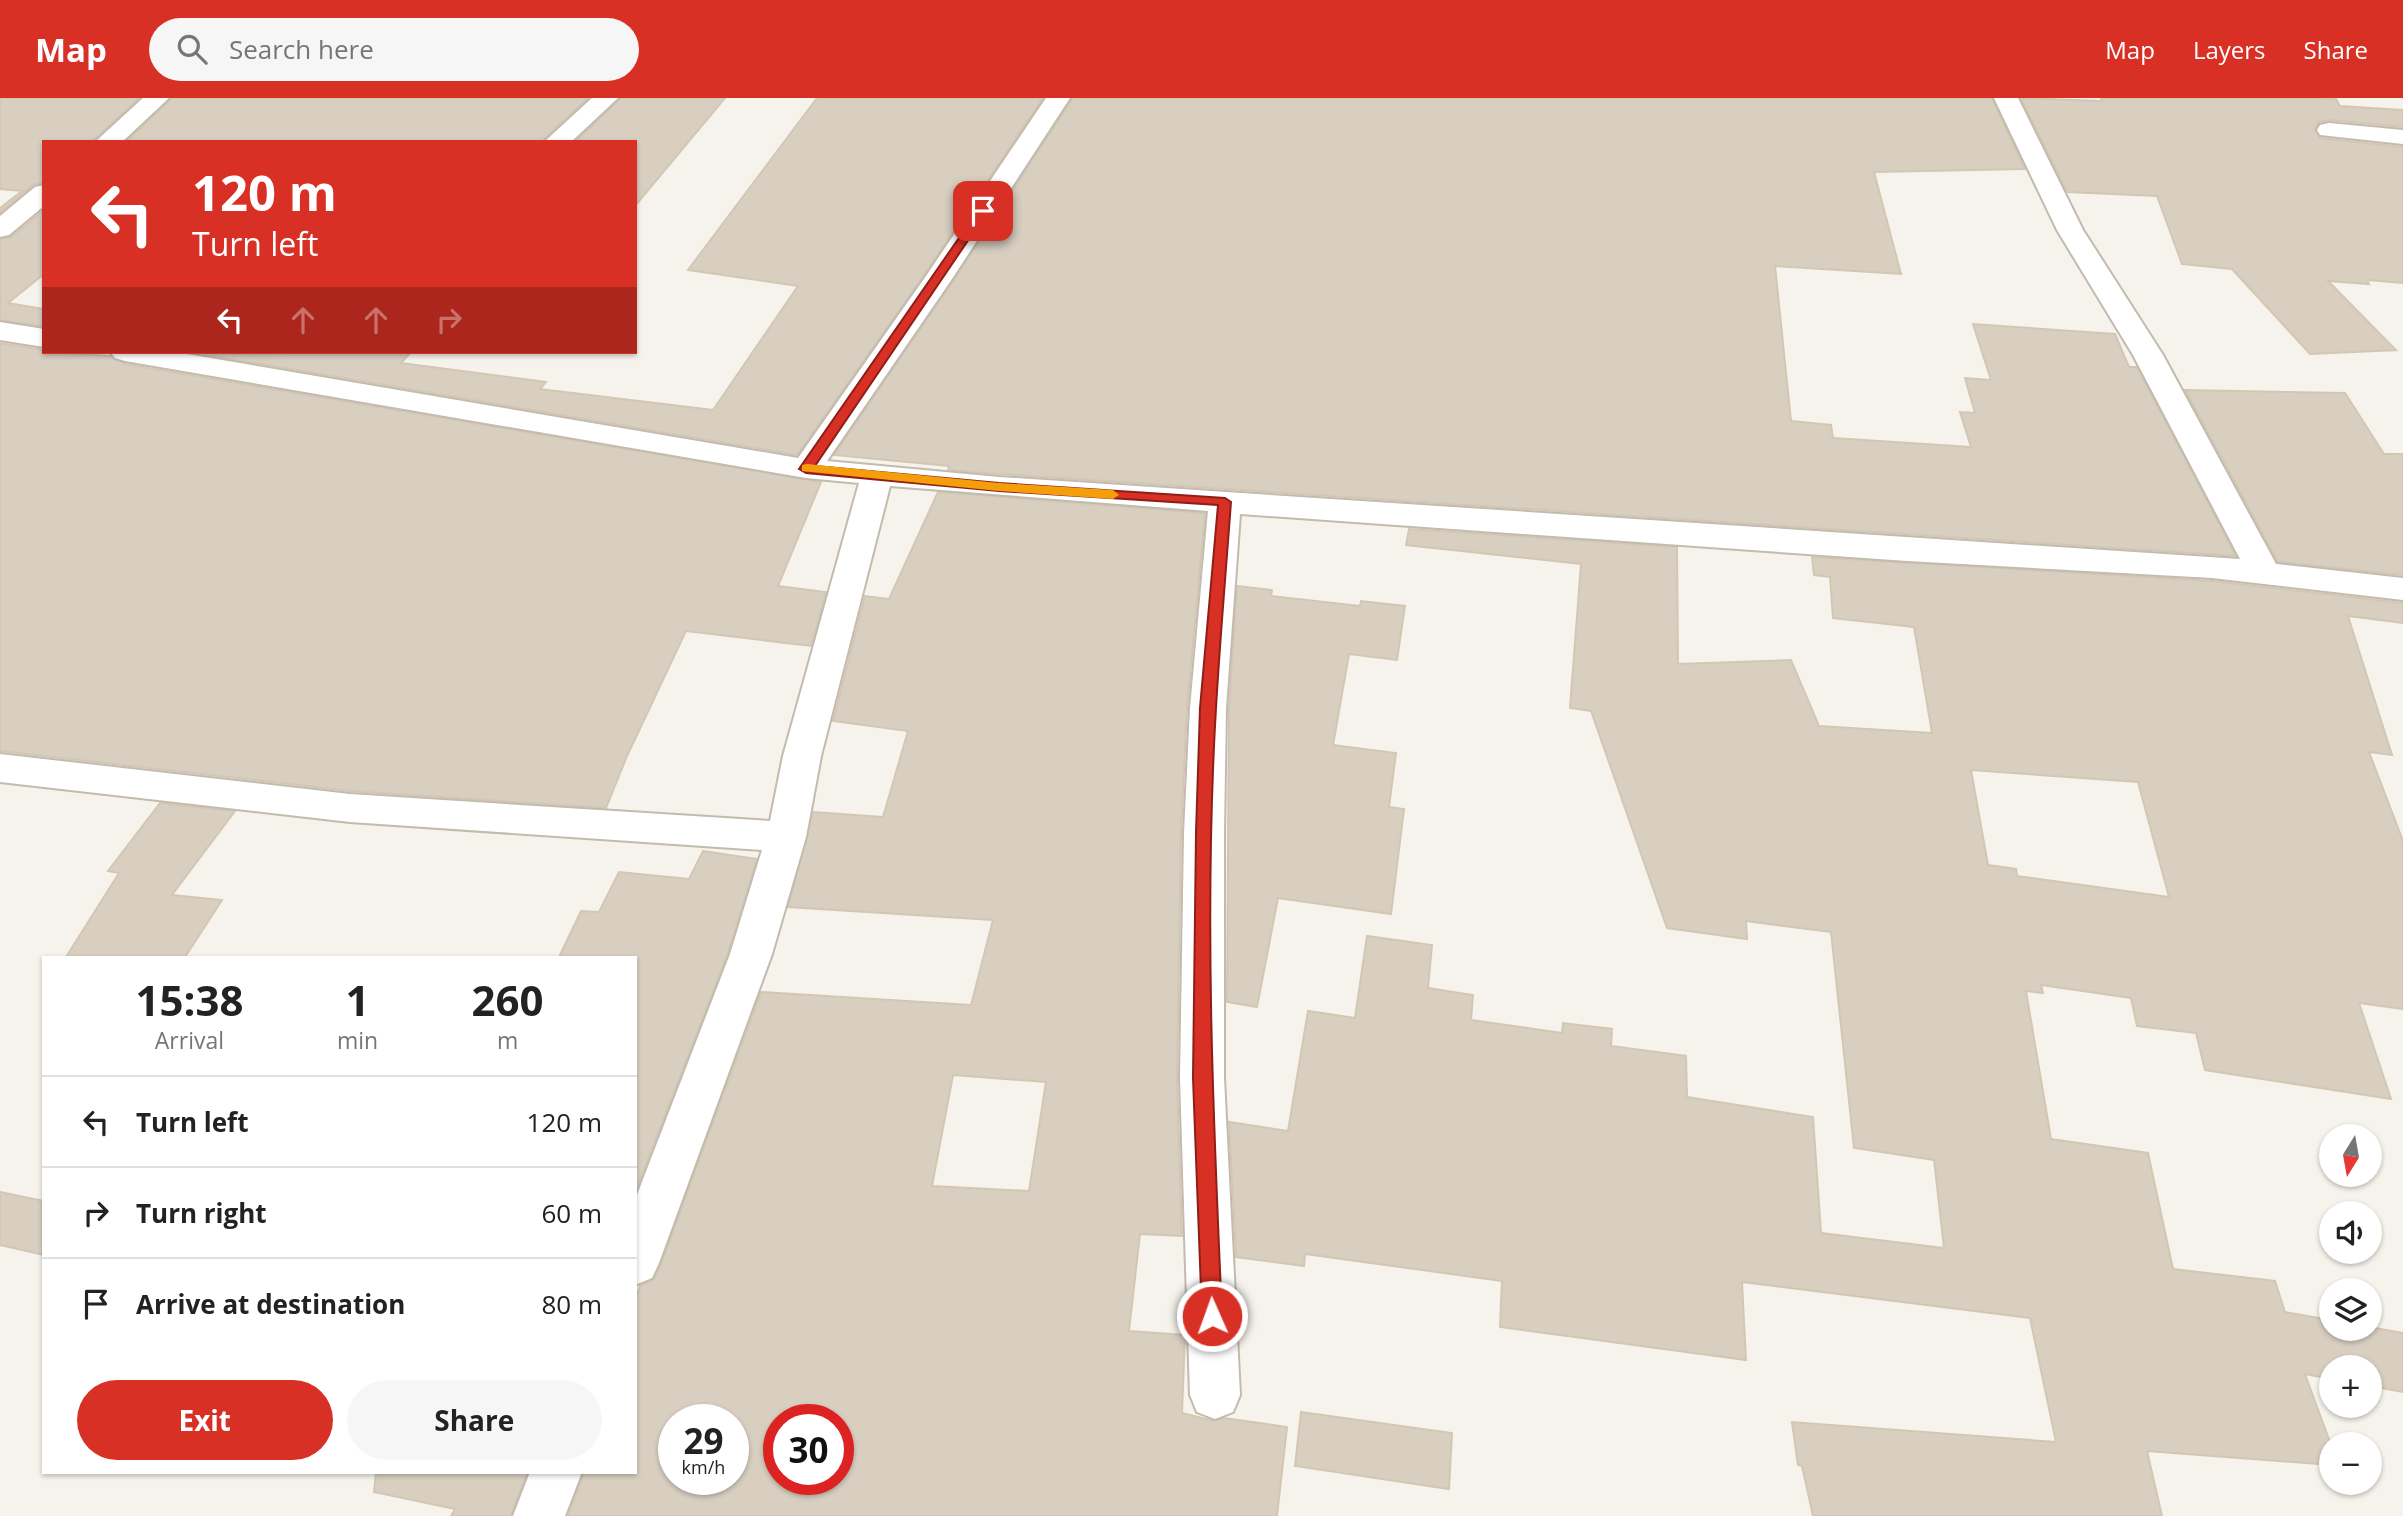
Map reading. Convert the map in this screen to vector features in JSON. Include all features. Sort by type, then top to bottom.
[{"type":"street","points":[[109,140],[157,98]]},
{"type":"street","points":[[558,140],[606,98]]},
{"type":"street","points":[[806,469],[938,279],[1058,98]]},
{"type":"street","points":[[2006,98],[2070,230],[2148,355],[2264,573]]},
{"type":"street","points":[[2329,130],[2403,136]]},
{"type":"street","points":[[0,229],[42,195]]},
{"type":"street","points":[[0,331],[42,338]]},
{"type":"street","points":[[137,354],[806,469],[1225,502],[1907,550],[2212,567],[2403,589]]},
{"type":"street","points":[[259,374],[280,354]]},
{"type":"street","points":[[637,1258],[751,954],[786,837],[802,756],[877,476]]},
{"type":"street","points":[[1215,1395],[1202,1078],[1204,846],[1208,708],[1225,502]]},
{"type":"street","points":[[0,768],[350,808],[786,837]]},
{"type":"street","points":[[539,1516],[555,1474]]},
{"type":"building","points":[[0,98],[139,98],[94,140],[42,140],[42,183],[33,185],[0,213],[0,208],[22,191],[0,189]]},
{"type":"building","points":[[172,98],[588,98],[543,140],[128,140]]},
{"type":"building","points":[[621,98],[725,98],[637,204],[637,140],[577,140]]},
{"type":"building","points":[[817,98],[1043,98],[924,275],[797,455],[202,354],[409,354],[401,363],[546,382],[540,389],[713,410],[798,286],[688,270]]},
{"type":"building","points":[[1073,98],[1992,98],[2025,169],[1874,172],[1901,274],[1775,266],[1791,421],[1831,425],[1833,438],[1971,447],[1960,412],[1975,413],[1965,378],[1991,380],[1973,324],[2115,334],[2129,367],[2137,367],[2236,556],[999,474],[948,470],[949,466],[834,455],[954,280]]},
{"type":"building","points":[[2021,98],[2102,101],[2101,98],[2319,98],[2336,99],[2340,106],[2403,110],[2403,127],[2329,120],[2319,122],[2315,129],[2320,138],[2403,147],[2403,283],[2328,281],[2396,350],[2310,354],[2232,269],[2182,264],[2157,196],[2067,192]]},
{"type":"building","points":[[42,212],[42,276],[8,303],[42,309],[42,326],[0,320],[0,239],[11,237]]},
{"type":"building","points":[[0,343],[42,350],[42,354],[110,356],[125,364],[821,482],[778,586],[826,592],[811,646],[686,631],[627,756],[606,808],[350,791],[0,751]]},
{"type":"building","points":[[2185,390],[2345,393],[2384,454],[2403,454],[2403,575],[2278,562]]},
{"type":"building","points":[[938,492],[1205,513],[1187,708],[1181,833],[1177,1078],[1182,1236],[1140,1234],[1129,1331],[1185,1335],[1182,1413],[1214,1421],[1224,1418],[1287,1427],[1277,1516],[568,1516],[583,1474],[637,1474],[637,1295],[640,1286],[654,1279],[661,1264],[761,992],[971,1005],[993,920],[788,907],[813,812],[883,817],[908,731],[833,721],[865,596],[889,599]],"holes":[[[953,1075],[1046,1082],[1029,1191],[932,1186]]]},
{"type":"building","points":[[1409,529],[1677,547],[1678,664],[1791,660],[1819,726],[1932,733],[1914,627],[1833,618],[1830,577],[1814,575],[1812,557],[2212,581],[2403,603],[2403,623],[2348,616],[2392,755],[2369,752],[2403,841],[2403,1009],[2359,1003],[2391,1099],[2205,1070],[2196,1033],[2137,1026],[2131,998],[2041,985],[2043,993],[2026,991],[2051,1139],[2148,1153],[2173,1269],[2275,1281],[2285,1312],[2319,1318],[2319,1341],[2382,1341],[2382,1329],[2403,1333],[2403,1392],[2382,1388],[2382,1355],[2319,1355],[2319,1377],[2305,1374],[2326,1432],[2319,1432],[2319,1464],[2147,1451],[2162,1516],[1813,1516],[1802,1466],[1798,1465],[1792,1422],[2056,1442],[2030,1318],[1742,1282],[1746,1360],[1500,1327],[1502,1281],[1305,1254],[1304,1266],[1236,1257],[1229,1122],[1288,1131],[1308,1011],[1355,1018],[1367,936],[1432,945],[1428,988],[1473,995],[1471,1020],[1562,1033],[1563,1023],[1612,1029],[1611,1046],[1686,1056],[1687,1097],[1813,1117],[1821,1233],[1944,1248],[1934,1160],[1854,1148],[1831,932],[1746,921],[1747,939],[1667,928],[1591,711],[1570,708],[1581,564],[1406,545]],"holes":[[[1971,770],[2138,782],[2169,897],[2017,876],[2016,869],[1988,865]]]},
{"type":"building","points":[[1237,586],[1272,590],[1271,596],[1360,606],[1361,601],[1405,606],[1397,660],[1349,654],[1333,745],[1396,753],[1389,807],[1404,809],[1391,914],[1278,898],[1257,1007],[1227,1002],[1229,708]]},
{"type":"building","points":[[160,803],[235,811],[172,895],[222,900],[186,956],[67,956],[119,873],[108,871]]},
{"type":"building","points":[[703,851],[757,859],[728,953],[637,1187],[637,956],[559,956],[581,911],[599,912],[619,872],[689,879]]},
{"type":"building","points":[[0,1192],[42,1201],[42,1255],[0,1245]]},
{"type":"building","points":[[1301,1412],[1452,1433],[1449,1489],[1295,1466]]},
{"type":"building","points":[[376,1474],[526,1474],[511,1516],[451,1516],[455,1509],[374,1492]]},
{"type":"slow traffic","points":[[807,468],[1113,495]]},
{"type":"route","points":[[983,211],[806,469],[999,487],[1225,502],[1208,708],[1204,833],[1202,1078],[1212,1316]]}]
